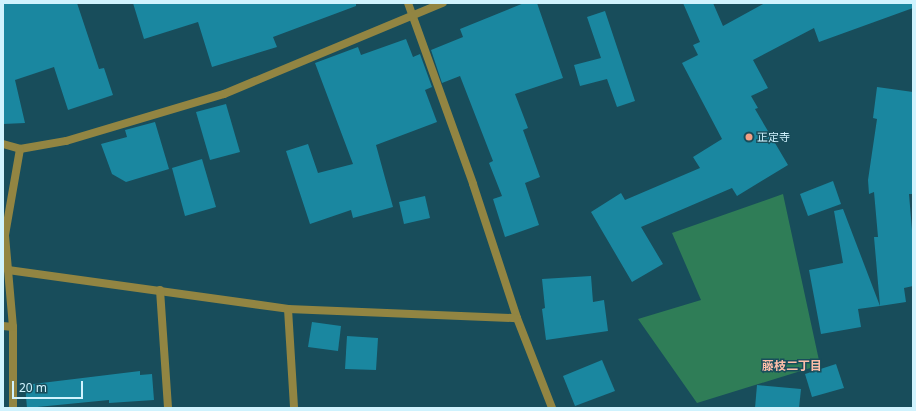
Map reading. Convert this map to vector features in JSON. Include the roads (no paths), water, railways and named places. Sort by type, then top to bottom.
[{"type":"street","points":[[408,3],[473,184],[517,318],[552,408]]},
{"type":"street","points":[[3,144],[20,149],[66,141],[224,94],[443,3]]},
{"type":"street","points":[[13,408],[13,327],[5,235],[20,149]]},
{"type":"street","points":[[8,270],[288,309],[517,318]]},
{"type":"street","points":[[160,290],[168,408]]},
{"type":"street","points":[[288,309],[294,408]]},
{"type":"street","points":[[3,326],[13,327]]},
{"type":"place","name":"正定寺","points":[[749,137]]},
{"type":"district","name":"藤枝二丁目","points":[[792,366]]}]
